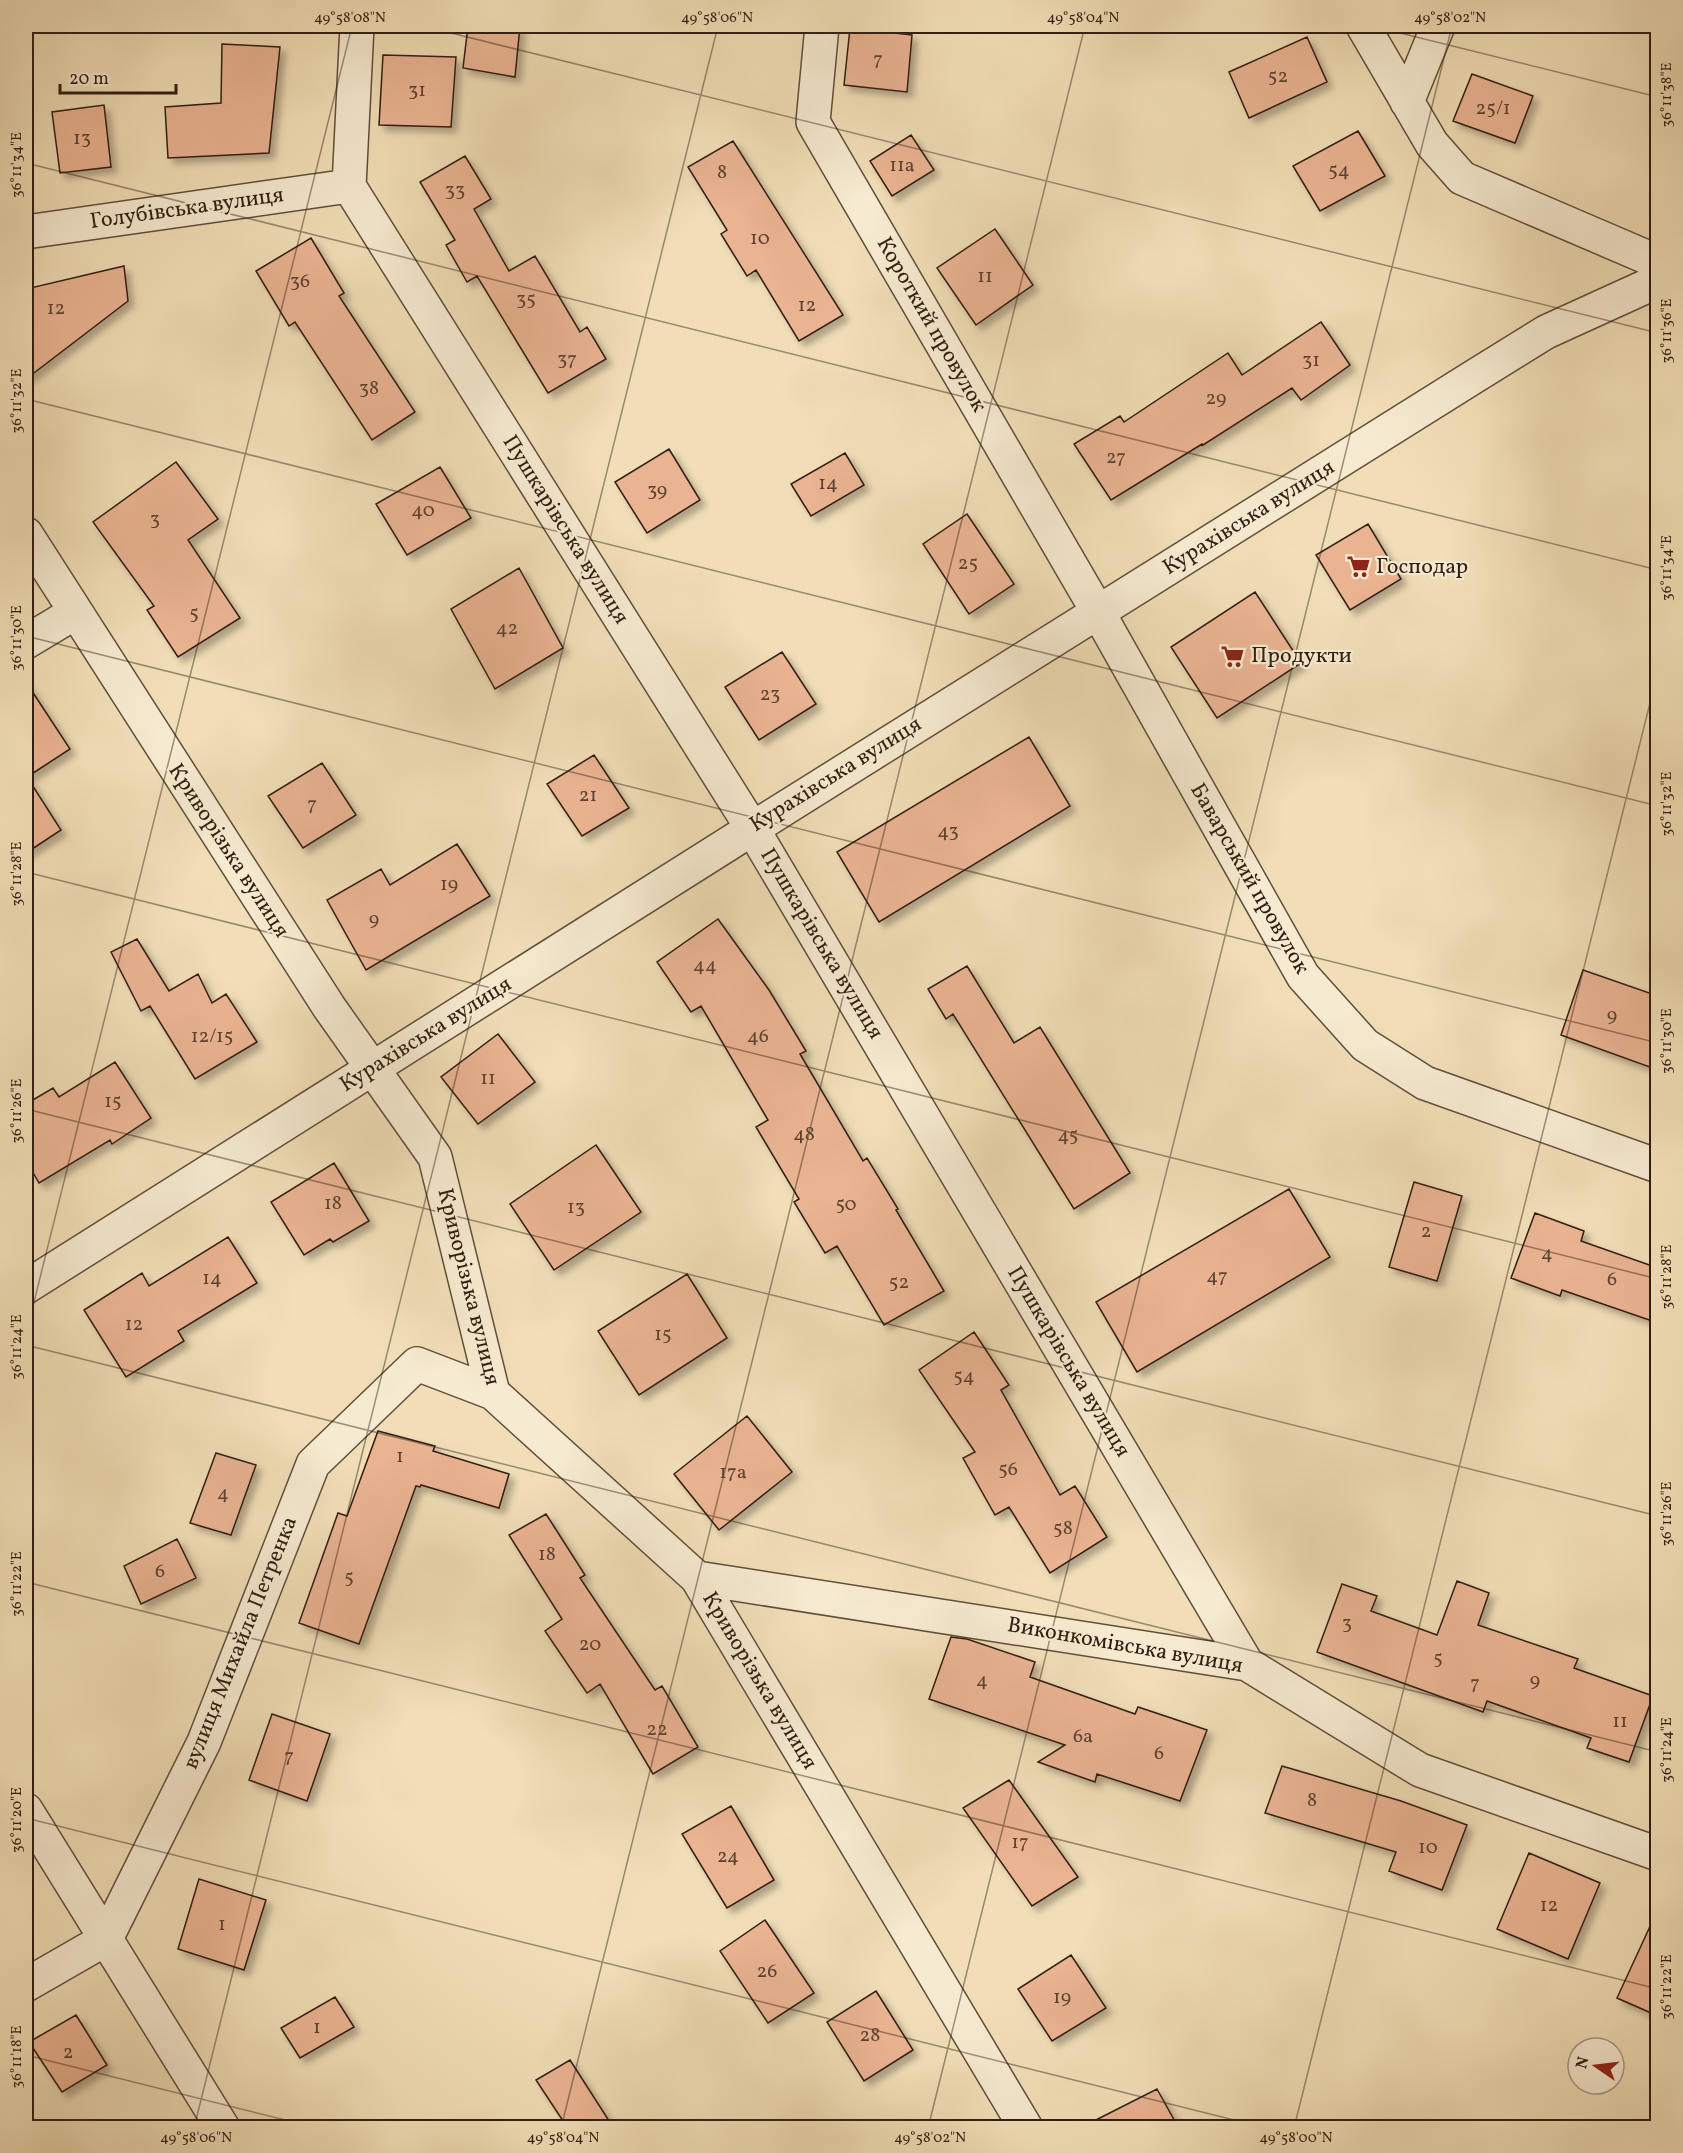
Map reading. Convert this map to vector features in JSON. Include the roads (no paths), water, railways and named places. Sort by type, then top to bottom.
[{"type":"street","points":[[350,186],[357,26]]},
{"type":"street","name":"Короткий провулок","points":[[822,26],[813,122],[1098,612]]},
{"type":"street","points":[[1363,26],[1432,144],[1461,178],[1658,262]]},
{"type":"street","points":[[1407,102],[1438,26]]},
{"type":"street","name":"Голубівська вулиця","points":[[26,232],[350,186]]},
{"type":"street","name":"Пушкарівська вулиця","points":[[350,186],[752,828],[1247,1664]]},
{"type":"street","name":"Курахівська вулиця","points":[[26,1287],[373,1070],[752,828],[1546,332],[1658,281]]},
{"type":"street","name":"Криворізька вулиця","points":[[26,534],[329,1008],[435,1156],[493,1393],[697,1578],[1026,2127]]},
{"type":"street","points":[[26,642],[76,612]]},
{"type":"street","name":"Баварський провулок","points":[[1098,612],[1303,976],[1365,1045],[1425,1083],[1658,1166]]},
{"type":"street","name":"вулиця Михайла Петренка","points":[[106,1939],[204,1742],[313,1464],[417,1364],[493,1393]]},
{"type":"street","name":"Виконкомівська вулиця","points":[[697,1578],[1247,1664],[1420,1770],[1658,1854]]},
{"type":"street","points":[[26,1810],[223,2127]]},
{"type":"street","points":[[26,1985],[106,1939]]},
{"type":"place","name":"Господар","points":[[1358,567]]},
{"type":"place","name":"Продукти","points":[[1233,656]]}]
